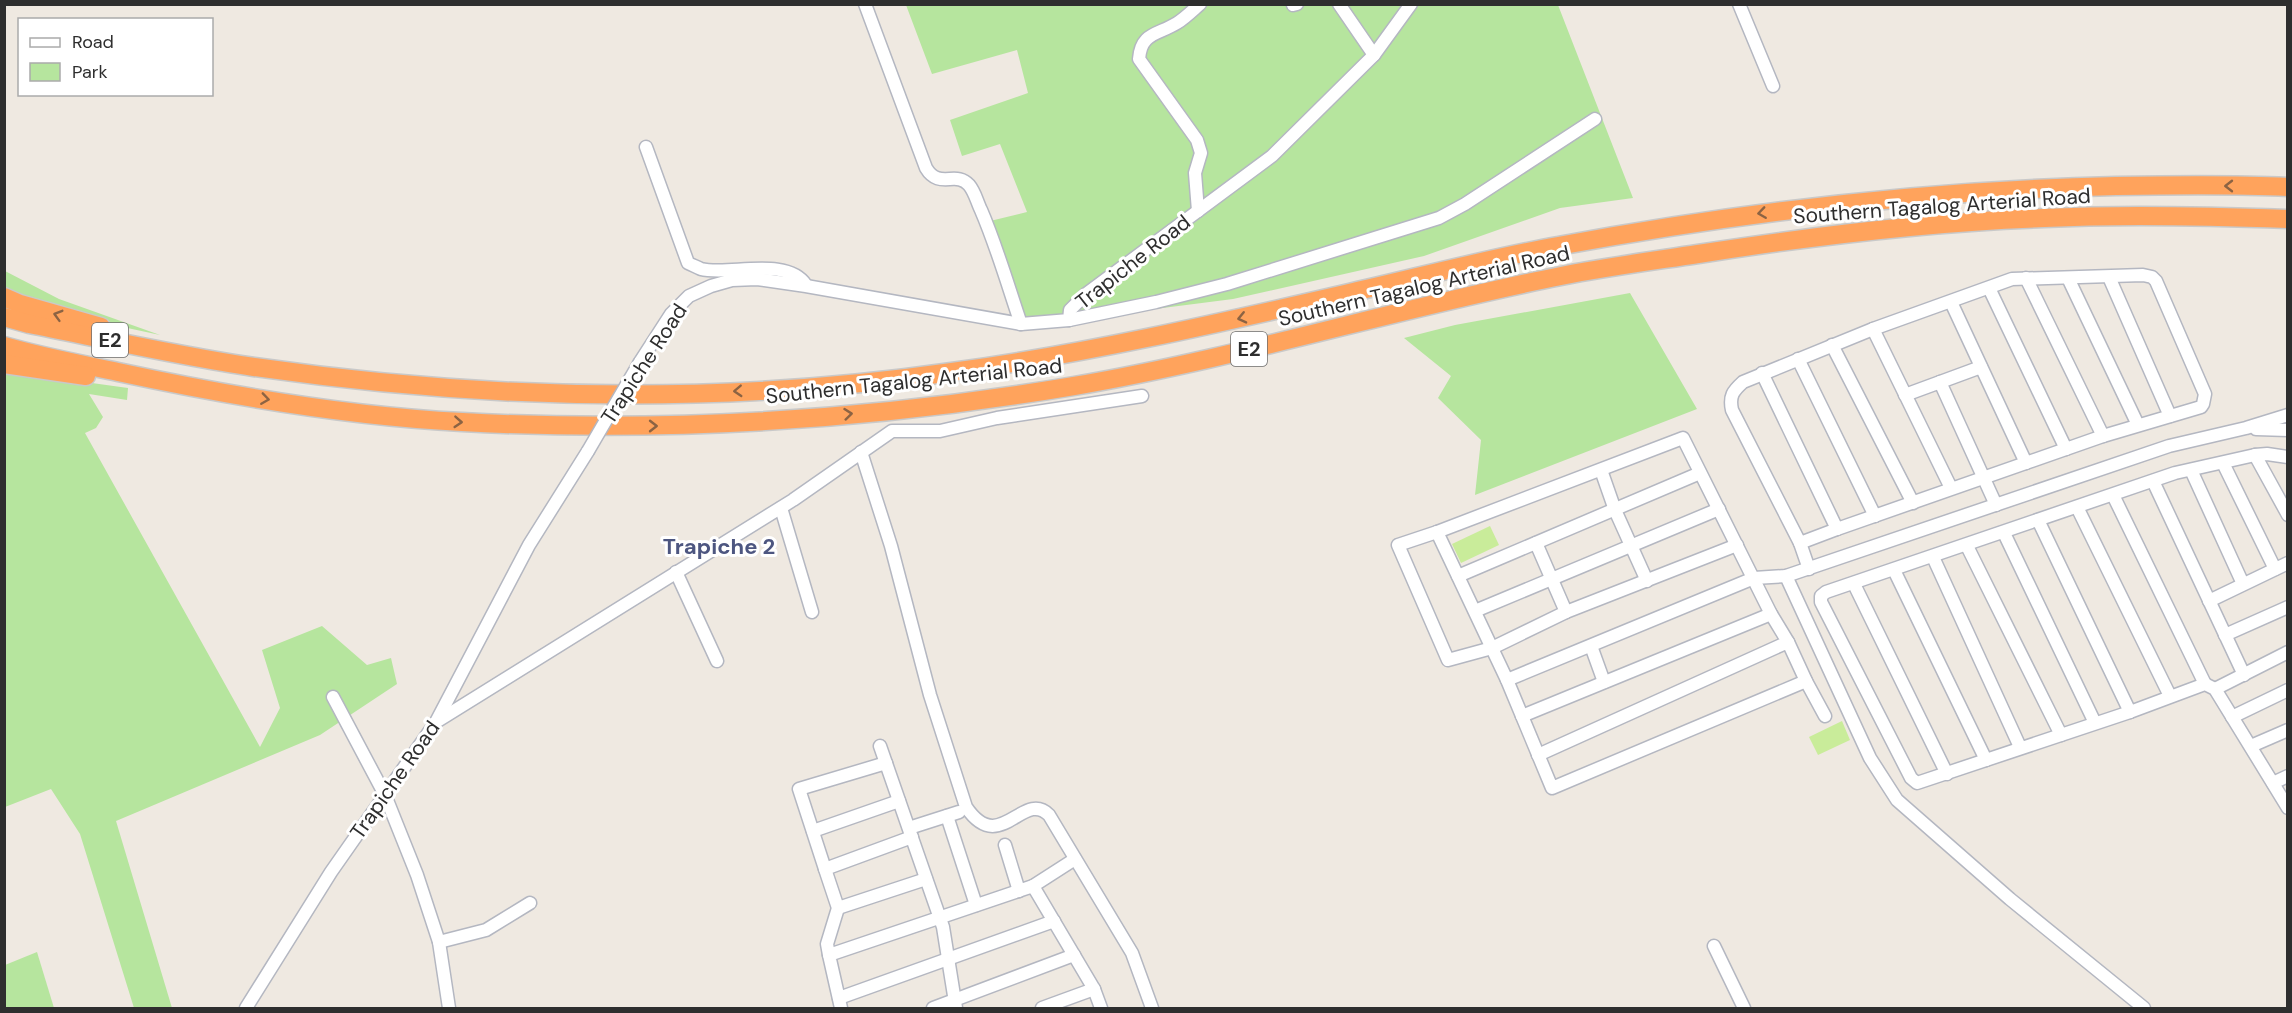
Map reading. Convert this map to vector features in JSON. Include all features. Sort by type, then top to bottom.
[{"type":"highway","name":"Southern Tagalog Arterial Road","points":[[4,317],[29,324],[215,360],[349,379],[459,389],[586,394],[686,394],[810,387],[945,374],[1067,355],[1240,319],[1553,247],[1794,208],[1903,197],[2054,188],[2172,185],[2288,187]]},
{"type":"highway","name":"Southern Tagalog Arterial Road","points":[[4,346],[207,391],[342,410],[457,422],[578,426],[686,426],[812,418],[953,404],[1078,385],[1246,350],[1561,276],[1796,239],[1902,227],[2046,218],[2288,219]]},
{"type":"highway","points":[[4,297],[20,304],[215,360]]},
{"type":"highway","points":[[4,364],[207,391]]},
{"type":"street","points":[[865,4],[926,168],[930,176],[937,180],[965,181],[971,187],[990,230],[1021,324]]},
{"type":"street","points":[[1198,211],[1195,173],[1201,153],[1197,140],[1139,59],[1139,48],[1144,39],[1179,22],[1200,4]]},
{"type":"street","points":[[1339,4],[1374,55]]},
{"type":"street","name":"Trapiche Road","points":[[246,1008],[331,872],[436,722],[529,545],[640,362],[672,314],[689,296],[732,280],[757,279],[1021,324],[1069,320],[1070,310],[1086,294],[1272,156],[1374,55],[1411,4]]},
{"type":"street","points":[[1739,4],[1773,86]]},
{"type":"street","points":[[1069,320],[1227,284],[1439,218],[1465,204],[1595,119]]},
{"type":"street","points":[[646,147],[688,263],[713,270],[763,268],[779,271],[802,279],[806,286]]},
{"type":"street","points":[[1800,543],[2138,424],[2201,407],[2205,394],[2156,281],[2144,275],[2012,279],[1798,358],[1743,382],[1733,390],[1730,400],[1732,410],[1800,543],[1809,569]]},
{"type":"street","points":[[2109,277],[2170,416]]},
{"type":"street","points":[[2026,278],[2103,436]]},
{"type":"street","points":[[2068,278],[2138,424]]},
{"type":"street","points":[[1989,288],[2066,449]]},
{"type":"street","points":[[1951,302],[2026,463]]},
{"type":"street","points":[[1873,329],[1951,488]]},
{"type":"street","points":[[1832,345],[1913,503]]},
{"type":"street","points":[[1798,358],[1875,516]]},
{"type":"street","points":[[1905,395],[1981,367]]},
{"type":"street","points":[[1762,373],[1837,529]]},
{"type":"street","points":[[1940,382],[1996,505]]},
{"type":"street","points":[[436,722],[781,508],[892,431],[939,431],[997,418],[1142,396]]},
{"type":"street","points":[[1507,680],[1754,578],[1786,576],[1809,569],[2169,446],[2246,428],[2288,415]]},
{"type":"street","points":[[2246,428],[2288,430]]},
{"type":"street","points":[[1737,545],[1566,612],[1492,648],[1448,660],[1398,545],[1683,438],[1825,716]]},
{"type":"street","points":[[861,452],[891,546],[930,695],[966,807],[977,821],[991,827],[1033,809],[1044,810],[1132,953],[1152,1008]]},
{"type":"street","points":[[2288,458],[2267,454],[2255,455],[2153,481],[1826,592],[1821,596],[1821,602],[1911,778],[1917,783],[2130,712],[2170,696],[2210,687],[2244,675],[2288,652]]},
{"type":"street","points":[[2255,455],[2288,515]]},
{"type":"street","points":[[2223,462],[2274,569]]},
{"type":"street","points":[[1601,470],[1630,546],[1647,580]]},
{"type":"street","points":[[2191,470],[2243,584]]},
{"type":"street","points":[[1458,576],[1700,473]]},
{"type":"street","points":[[2153,481],[2244,675]]},
{"type":"street","points":[[2113,495],[2210,687],[2251,746],[2288,808]]},
{"type":"street","points":[[2077,507],[2170,696]]},
{"type":"street","points":[[781,508],[812,612]]},
{"type":"street","points":[[1475,611],[1719,509]]},
{"type":"street","points":[[2038,520],[2130,712]]},
{"type":"street","points":[[1437,532],[1507,680],[1552,788],[1806,681]]},
{"type":"street","points":[[2004,533],[2095,723]]},
{"type":"street","points":[[1536,543],[1566,612]]},
{"type":"street","points":[[1967,546],[2061,735]]},
{"type":"street","points":[[1933,557],[2020,747]]},
{"type":"street","points":[[2209,601],[2288,563]]},
{"type":"street","points":[[1894,570],[1986,760]]},
{"type":"street","points":[[676,572],[717,661]]},
{"type":"street","points":[[1786,576],[1870,758],[1897,800],[2010,899],[2144,1008]]},
{"type":"street","points":[[1854,584],[1947,774]]},
{"type":"street","points":[[2225,635],[2288,607]]},
{"type":"street","points":[[1522,716],[1771,614]]},
{"type":"street","points":[[1538,755],[1788,642]]},
{"type":"street","points":[[1591,646],[1604,682]]},
{"type":"street","points":[[2232,717],[2288,690]]},
{"type":"street","points":[[333,697],[385,795],[417,875],[440,942],[449,1008]]},
{"type":"street","points":[[2251,746],[2288,730]]},
{"type":"street","points":[[880,746],[940,917],[955,1005]]},
{"type":"street","points":[[886,763],[799,789],[838,908],[827,944],[840,1003],[1054,921]]},
{"type":"street","points":[[2273,783],[2288,776]]},
{"type":"street","points":[[813,831],[899,801]]},
{"type":"street","points":[[825,869],[953,814],[976,905]]},
{"type":"street","points":[[1005,845],[1019,891]]},
{"type":"street","points":[[829,955],[1033,886],[1075,859]]},
{"type":"street","points":[[838,908],[926,879]]},
{"type":"street","points":[[1033,886],[1094,989],[1101,1008]]},
{"type":"street","points":[[440,942],[485,930],[530,903]]},
{"type":"street","points":[[1714,946],[1744,1008]]},
{"type":"street","points":[[933,1008],[955,1005],[1074,956]]},
{"type":"street","points":[[1042,1008],[1094,989]]},
{"type":"green space","points":[[906,5],[1558,5],[1633,198],[1560,208],[1424,256],[1233,299],[1021,324],[986,222],[1027,212],[1000,144],[962,156],[950,120],[1028,93],[1017,50],[932,74]]},
{"type":"green space","points":[[5,271],[59,299],[160,335],[67,315],[5,290]]},
{"type":"green space","points":[[1630,293],[1697,409],[1475,495],[1481,440],[1438,398],[1451,376],[1404,338],[1455,325]]},
{"type":"green space","points":[[5,371],[128,388],[127,400],[89,394],[103,417],[96,428],[85,433],[260,747],[280,708],[262,650],[322,626],[367,665],[391,658],[397,684],[320,735],[116,821],[172,1008],[134,1008],[80,834],[51,789],[5,807]]},
{"type":"green space","points":[[1490,526],[1499,545],[1461,563],[1452,544]]},
{"type":"green space","points":[[1842,721],[1850,740],[1818,755],[1809,737]]},
{"type":"green space","points":[[37,952],[54,1008],[5,1008],[5,965]]},
{"type":"district","name":"Trapiche 2","points":[[719,546]]}]
